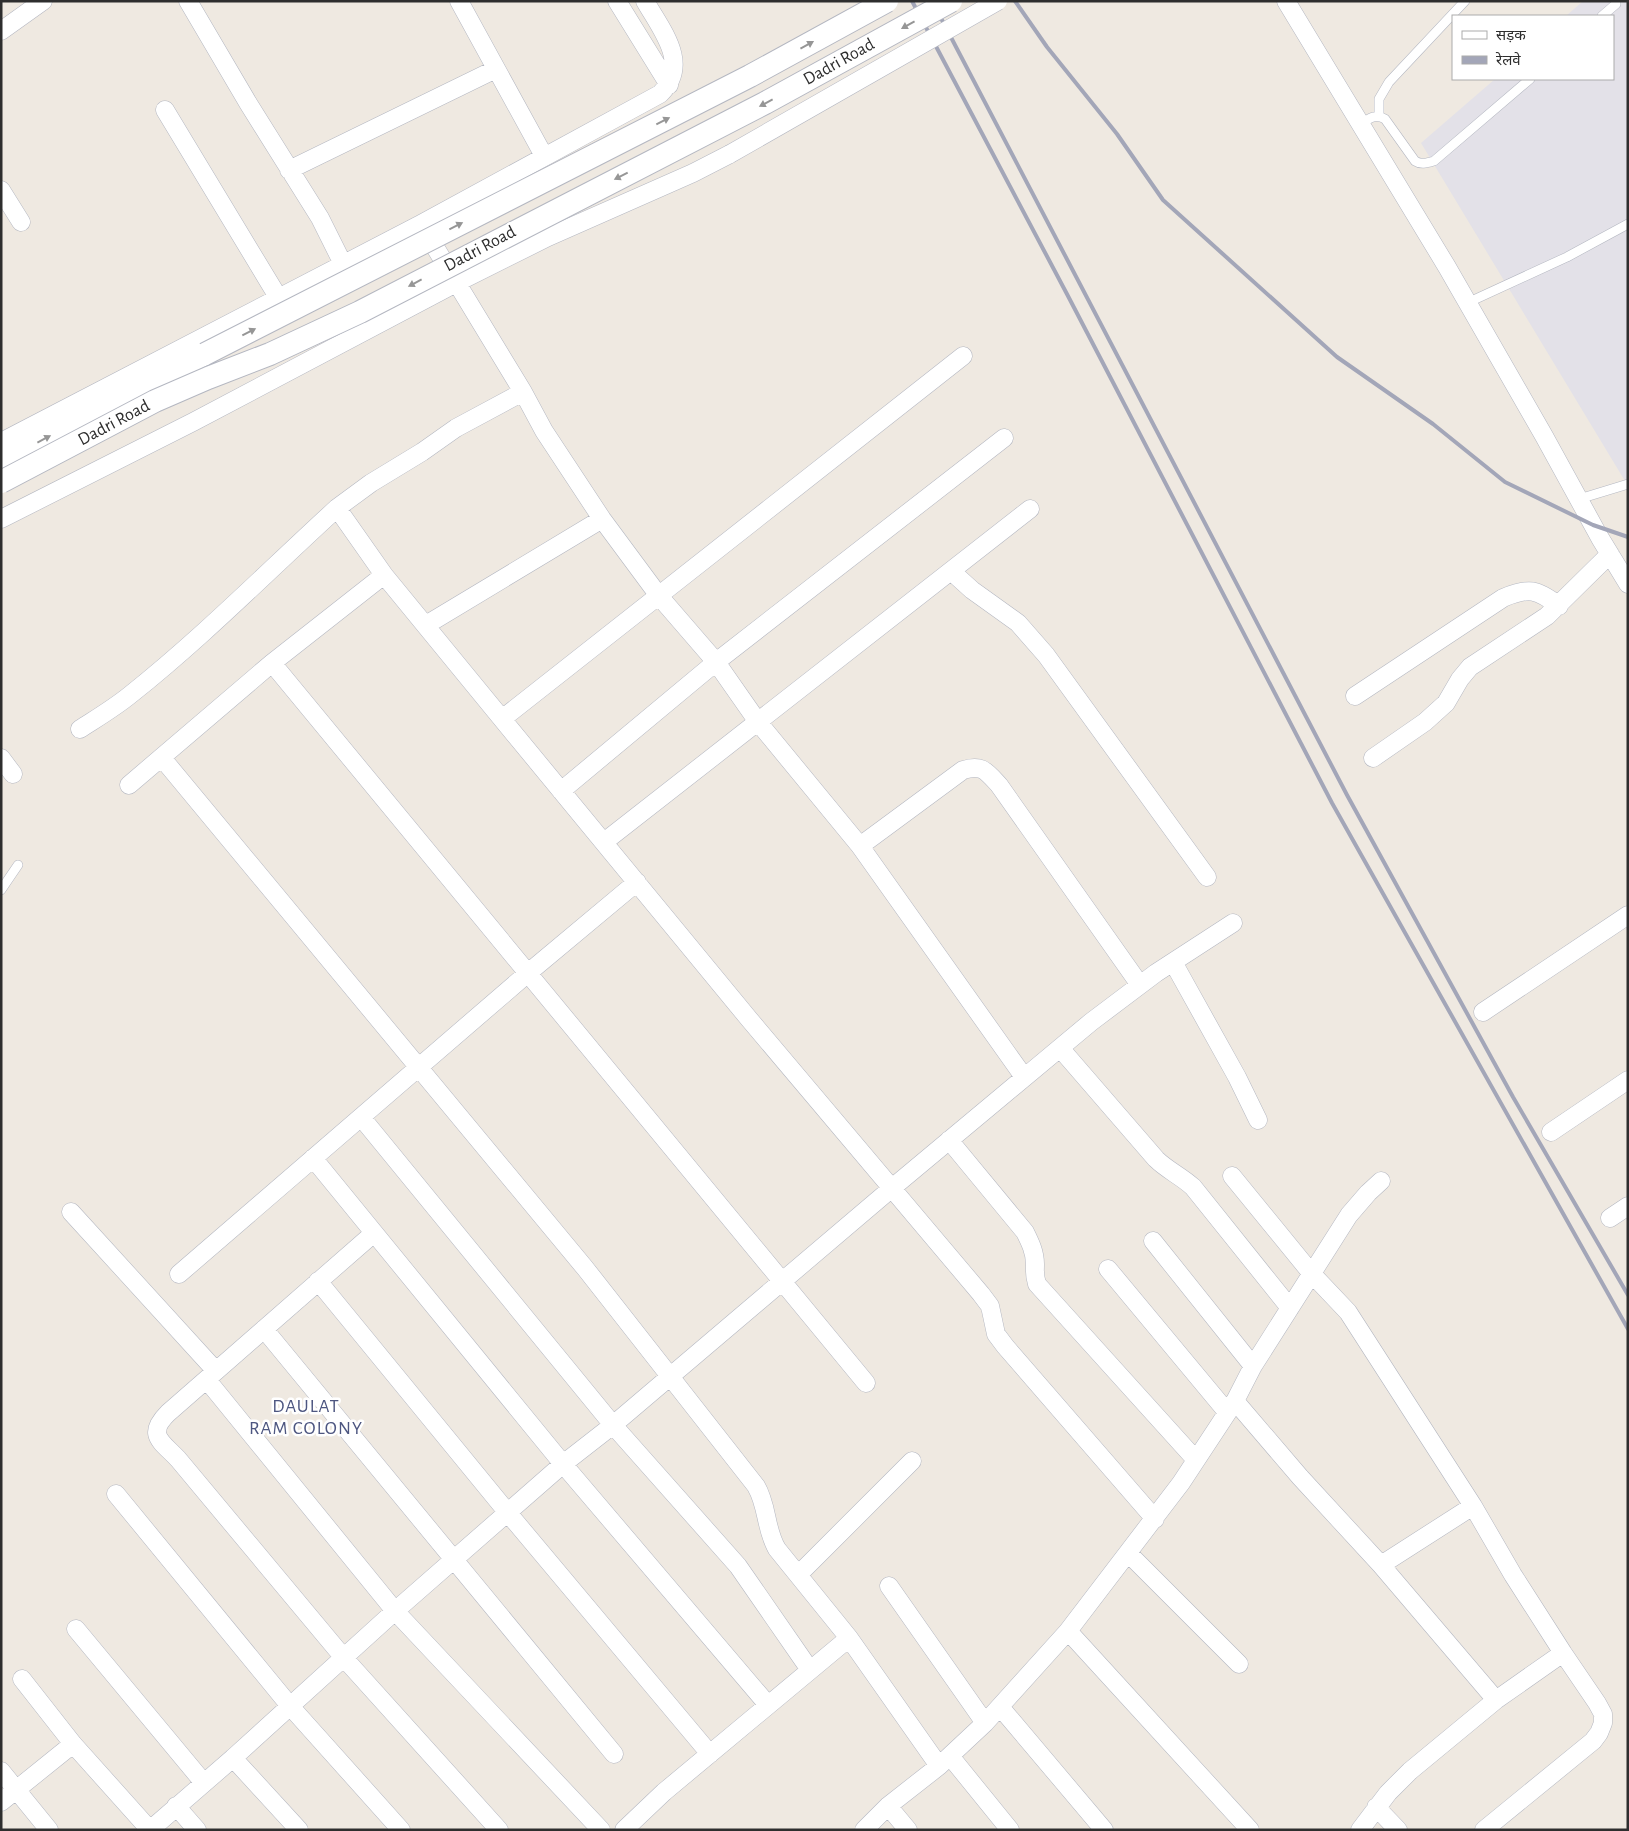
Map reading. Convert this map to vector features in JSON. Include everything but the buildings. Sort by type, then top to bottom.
[{"type":"street","points":[[1,31],[43,1]]},
{"type":"street","points":[[459,1],[544,156]]},
{"type":"street","points":[[617,1],[669,85]]},
{"type":"street","points":[[1,442],[421,224],[660,94],[669,85],[675,67],[673,51],[645,1]]},
{"type":"street","name":"Dadri Road","points":[[1,462],[206,354],[750,76],[887,1]]},
{"type":"street","name":"Dadri Road","points":[[1,482],[156,401],[270,354],[360,312],[765,103],[951,1]]},
{"type":"street","points":[[1,519],[192,422],[456,283],[548,237],[693,173],[730,154],[998,1]]},
{"type":"street","points":[[1286,1],[1467,303],[1628,584]]},
{"type":"street","points":[[196,5],[290,170],[320,218],[343,264]]},
{"type":"street","points":[[290,170],[496,69]]},
{"type":"street","points":[[165,110],[278,297]]},
{"type":"street","points":[[1,190],[21,222]]},
{"type":"street","points":[[421,224],[523,392],[544,431],[602,519],[659,596],[716,662],[758,722],[860,846],[1024,1077]]},
{"type":"street","points":[[502,719],[963,356]]},
{"type":"street","points":[[80,730],[128,696],[180,652],[336,508],[456,428],[523,392]]},
{"type":"street","points":[[562,790],[716,662],[1004,438]]},
{"type":"street","points":[[336,508],[384,575],[502,719],[981,1294],[990,1306],[996,1334],[1005,1346],[1155,1519]]},
{"type":"street","points":[[604,842],[1030,509]]},
{"type":"street","points":[[426,626],[602,519]]},
{"type":"street","points":[[1373,758],[1435,714],[1446,703],[1460,679],[1470,667],[1535,625],[1559,606],[1610,554]]},
{"type":"street","points":[[951,571],[972,590],[1018,623],[1046,656],[1207,876]]},
{"type":"street","points":[[129,785],[272,663],[384,575]]},
{"type":"street","points":[[1355,696],[1503,598],[1529,590],[1544,594],[1559,606]]},
{"type":"street","points":[[272,663],[866,1383]]},
{"type":"street","points":[[1,758],[13,774]]},
{"type":"street","points":[[162,758],[585,1268],[756,1486],[762,1496],[770,1538],[777,1550],[849,1638],[945,1761],[1010,1830]]},
{"type":"street","points":[[860,846],[963,770],[974,766],[986,770],[999,785],[1140,985]]},
{"type":"street","points":[[179,1274],[528,973],[637,882]]},
{"type":"street","points":[[1483,1012],[1628,915]]},
{"type":"street","points":[[22,1679],[73,1744],[150,1830],[563,1464],[613,1425],[1024,1077],[1140,985],[1233,923]]},
{"type":"street","points":[[1173,962],[1237,1077],[1258,1120]]},
{"type":"street","points":[[1060,1048],[1156,1159],[1192,1187],[1290,1308]]},
{"type":"street","points":[[1551,1132],[1628,1080]]},
{"type":"street","points":[[361,1117],[613,1425],[738,1566],[810,1670]]},
{"type":"street","points":[[949,1140],[1025,1232],[1032,1247],[1037,1284],[1196,1460]]},
{"type":"street","points":[[313,1158],[563,1464],[768,1705]]},
{"type":"street","points":[[1232,1176],[1312,1274],[1348,1312],[1473,1506],[1514,1575],[1563,1653],[1592,1694],[1603,1714],[1599,1733],[1593,1741],[1484,1830]]},
{"type":"street","points":[[864,1830],[888,1806],[945,1761],[1001,1708],[1068,1631],[1155,1519],[1231,1407],[1253,1366],[1349,1215],[1381,1181]]},
{"type":"street","points":[[1610,1218],[1628,1206]]},
{"type":"street","points":[[72,1212],[211,1376],[395,1611],[601,1830]]},
{"type":"street","points":[[374,1233],[159,1422],[156,1430],[158,1437],[344,1658],[499,1830]]},
{"type":"street","points":[[1153,1241],[1253,1366]]},
{"type":"street","points":[[1108,1270],[1231,1407],[1300,1477],[1381,1565],[1496,1700]]},
{"type":"street","points":[[318,1281],[508,1513],[710,1754]]},
{"type":"street","points":[[264,1329],[614,1754]]},
{"type":"street","points":[[798,1575],[912,1462]]},
{"type":"street","points":[[116,1494],[290,1706],[401,1830]]},
{"type":"street","points":[[1381,1565],[1473,1506]]},
{"type":"street","points":[[1128,1553],[1239,1664]]},
{"type":"street","points":[[889,1586],[985,1723]]},
{"type":"street","points":[[76,1629],[204,1783]]},
{"type":"street","points":[[1068,1631],[1250,1830]]},
{"type":"street","points":[[624,1830],[664,1792],[849,1638]]},
{"type":"street","points":[[1360,1830],[1376,1807],[1410,1771],[1496,1700],[1563,1653]]},
{"type":"street","points":[[1001,1708],[1104,1830]]},
{"type":"street","points":[[1,1802],[73,1744]]},
{"type":"street","points":[[233,1758],[299,1830]]},
{"type":"street","points":[[1,1772],[49,1830]]},
{"type":"street","points":[[176,1806],[196,1830]]},
{"type":"street","points":[[888,1806],[908,1830]]},
{"type":"street","points":[[1376,1807],[1398,1830]]},
{"type":"lane","points":[[1379,116],[1379,99],[1389,82],[1465,1]]},
{"type":"lane","points":[[1603,15],[1616,4]]},
{"type":"lane","points":[[1360,124],[1372,116],[1379,116],[1385,119],[1415,161],[1419,164],[1426,164],[1434,161],[1529,80]]},
{"type":"lane","points":[[1467,303],[1567,257],[1628,224]]},
{"type":"lane","points":[[1578,499],[1628,484]]},
{"type":"lane","points":[[1,890],[18,865]]},
{"type":"shaded area","points":[[1583,1],[1628,1],[1628,486],[1421,143],[1494,80],[1614,80],[1614,15],[1567,15]]},
{"type":"railway","points":[[912,1],[1332,803],[1628,1329]]},
{"type":"railway","points":[[932,1],[1347,795],[1513,1097],[1628,1295]]},
{"type":"railway","points":[[1015,1],[1047,47],[1117,134],[1163,200],[1337,357],[1433,424],[1505,482],[1593,525],[1628,537]]},
{"type":"district","name":"DAULAT RAM COLONY","points":[[306,1417]]}]
